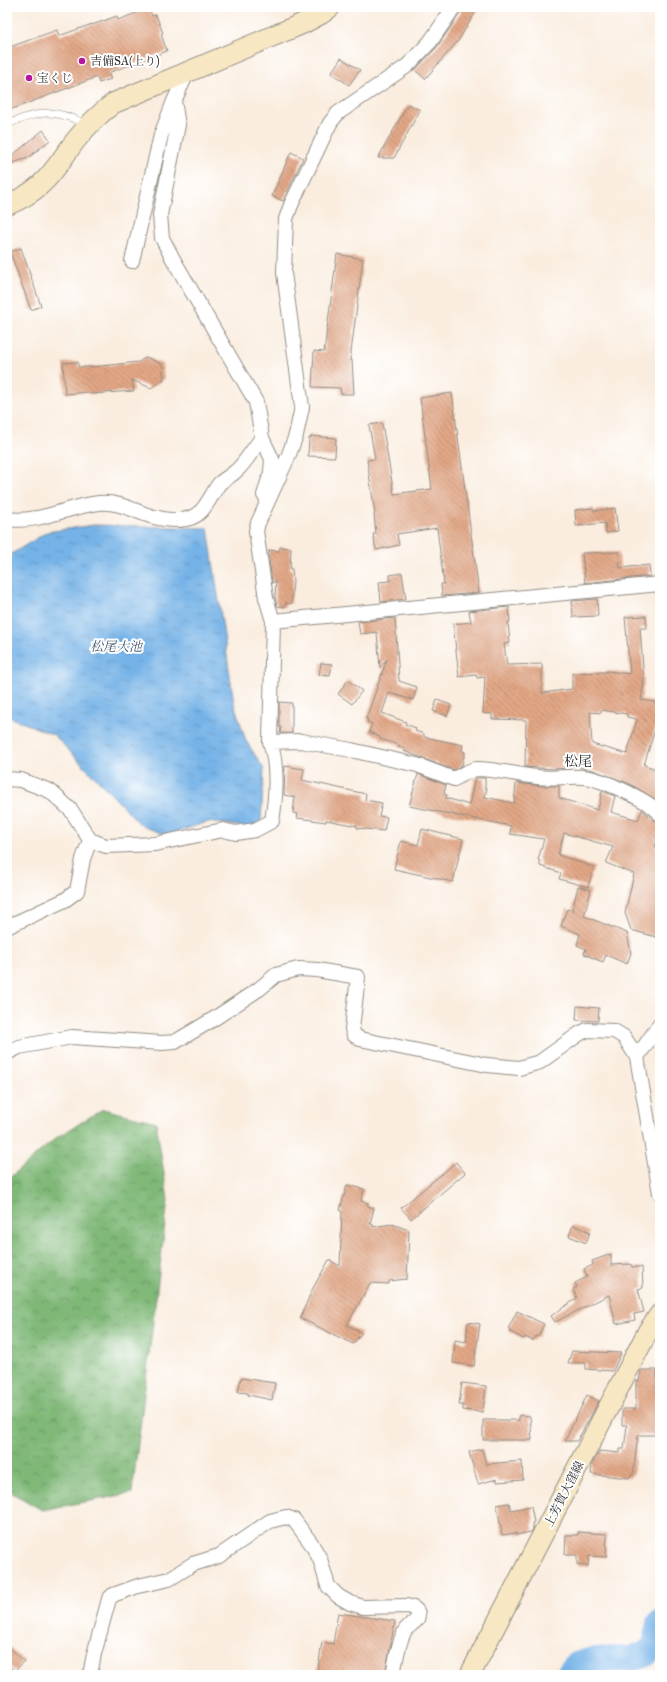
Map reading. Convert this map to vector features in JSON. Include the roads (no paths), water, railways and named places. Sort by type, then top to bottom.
[{"type":"main road","points":[[7,205],[24,198],[40,186],[53,172],[88,125],[114,104],[188,71],[304,23],[321,14],[330,7]]},
{"type":"main road","name":"上芳賀大窪線","points":[[470,1675],[648,1331],[660,1314]]},
{"type":"street","points":[[7,779],[21,780],[50,791],[71,810],[90,840],[106,846],[155,844],[223,830],[236,833],[255,830],[272,822],[274,754],[270,742],[273,621],[266,598],[256,531],[261,516],[288,457],[296,435],[302,407],[284,273],[286,219],[291,204],[330,123],[338,112],[407,66],[430,42],[454,7]]},
{"type":"street","points":[[132,261],[161,135],[174,101],[188,71]]},
{"type":"street","points":[[174,101],[178,126],[160,215],[162,238],[256,402],[262,438],[272,459],[271,472],[260,510],[261,516]]},
{"type":"street","points":[[7,519],[15,520],[36,518],[97,503],[108,502],[167,520],[173,521],[189,518],[201,511],[219,484],[237,470],[262,438]]},
{"type":"street","points":[[273,621],[660,584]]},
{"type":"street","points":[[270,742],[301,741],[351,750],[417,765],[454,779],[476,769],[539,778],[585,777],[600,781],[632,795],[656,809],[660,814]]},
{"type":"street","points":[[7,927],[65,900],[77,891],[83,860],[90,840]]},
{"type":"street","points":[[7,1053],[19,1047],[72,1037],[162,1043],[175,1042],[260,989],[276,975],[298,970],[317,970],[358,977],[352,1029],[354,1035],[360,1039],[487,1065],[519,1068],[540,1062],[578,1034],[587,1030],[614,1031],[624,1037],[637,1057],[660,1193]]},
{"type":"street","points":[[637,1057],[660,1024]]},
{"type":"street","points":[[90,1675],[94,1654],[109,1599],[113,1595],[138,1586],[169,1579],[193,1564],[220,1556],[270,1521],[286,1517],[294,1520],[311,1543],[320,1559],[328,1586],[338,1596],[350,1603],[363,1607],[407,1606],[413,1607],[417,1611],[417,1620],[406,1629],[401,1640],[393,1675]]},
{"type":"lane","points":[[7,124],[34,114],[52,113],[70,116],[88,125]]},
{"type":"water","name":"松尾大池","points":[[94,525],[208,528],[234,703],[246,741],[264,769],[261,823],[246,827],[208,822],[167,835],[142,826],[54,735],[7,716],[7,554],[10,555],[47,532]]},
{"type":"waterway","points":[[568,1675],[576,1665],[593,1660],[630,1659],[646,1654],[655,1646],[660,1623]]},
{"type":"place","name":"吉備SA(上り)","points":[[82,61]]},
{"type":"place","name":"宝くじ","points":[[29,78]]},
{"type":"district","name":"松尾","points":[[578,761]]}]
